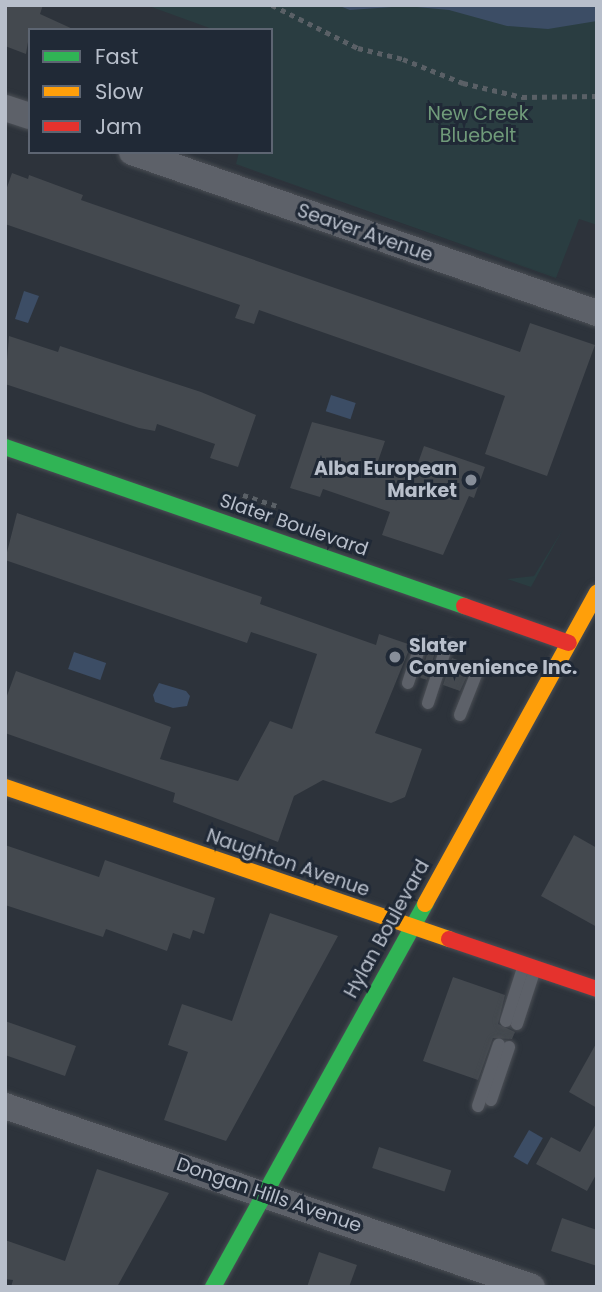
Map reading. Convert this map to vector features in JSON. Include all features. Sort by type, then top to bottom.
[{"type":"street","points":[[5,108],[28,115]]},
{"type":"street","name":"Seaver Avenue","points":[[138,154],[597,313]]},
{"type":"street","name":"Slater Boulevard","points":[[5,447],[569,643]]},
{"type":"street","name":"Hylan Boulevard","points":[[213,1287],[597,592]]},
{"type":"street","name":"Naughton Avenue","points":[[5,787],[411,929],[597,989]]},
{"type":"street","name":"Dongan Hills Avenue","points":[[5,1106],[532,1287]]},
{"type":"lane","points":[[408,683],[421,643]]},
{"type":"lane","points":[[428,703],[447,645]]},
{"type":"lane","points":[[460,715],[477,672]]},
{"type":"lane","points":[[511,1022],[530,966]]},
{"type":"lane","points":[[478,1107],[504,1046],[491,1100]]},
{"type":"path","points":[[272,5],[358,48],[403,59],[463,83],[522,97],[597,96]]},
{"type":"path","points":[[238,493],[279,507]]},
{"type":"green space","name":"New Creek Bluebelt","points":[[146,5],[597,5],[597,225],[579,219],[556,278],[236,164],[238,154],[273,154],[273,28],[209,28]]},
{"type":"green space","points":[[563,529],[531,587],[507,579],[534,576]]},
{"type":"water","points":[[337,5],[597,5],[597,21],[548,29],[507,26],[449,10],[406,6],[350,10]]},
{"type":"water","points":[[24,291],[39,296],[28,323],[15,319]]},
{"type":"water","points":[[331,395],[356,403],[350,419],[326,411]]},
{"type":"water","points":[[74,652],[106,663],[100,680],[68,669]]},
{"type":"water","points":[[159,683],[186,691],[190,696],[187,706],[173,708],[155,702],[153,695]]},
{"type":"water","points":[[529,1130],[543,1138],[527,1165],[514,1157]]},
{"type":"building","points":[[5,5],[43,5],[40,14],[71,28],[28,28],[26,54],[5,46]]},
{"type":"building","points":[[12,173],[28,179],[29,175],[83,195],[81,200],[520,352],[530,323],[595,345],[547,476],[485,454],[505,396],[259,310],[254,324],[235,318],[240,305],[5,224],[5,193]]},
{"type":"building","points":[[9,336],[58,352],[60,346],[201,392],[256,415],[238,467],[210,458],[215,444],[157,424],[155,431],[139,428],[5,384]]},
{"type":"building","points":[[312,422],[385,441],[377,464],[413,477],[424,446],[485,467],[474,498],[469,496],[443,555],[382,535],[390,512],[323,489],[320,497],[290,488]]},
{"type":"building","points":[[17,513],[262,597],[260,604],[376,645],[379,634],[411,645],[375,733],[422,749],[405,797],[391,803],[323,780],[294,796],[278,842],[173,802],[175,793],[5,733],[5,701],[16,671],[171,727],[160,759],[238,781],[270,721],[292,729],[317,654],[251,632],[247,643],[5,560]]},
{"type":"building","points":[[428,651],[435,653],[427,680],[420,678]]},
{"type":"building","points":[[452,658],[472,665],[460,691],[443,685]]},
{"type":"building","points":[[574,835],[597,848],[597,927],[541,896]]},
{"type":"building","points":[[5,845],[99,877],[105,860],[215,898],[204,934],[193,930],[190,939],[173,933],[167,951],[106,929],[103,937],[5,905]]},
{"type":"building","points":[[270,913],[338,936],[226,1141],[164,1120],[188,1052],[168,1045],[182,1004],[232,1021]]},
{"type":"building","points":[[453,977],[505,995],[498,1024],[515,1032],[512,1039],[493,1038],[478,1080],[423,1061]]},
{"type":"building","points":[[5,1021],[76,1046],[65,1076],[5,1055]]},
{"type":"building","points":[[597,1042],[597,1108],[569,1092]]},
{"type":"building","points":[[597,1122],[597,1173],[587,1191],[536,1164],[551,1137],[580,1152]]},
{"type":"building","points":[[379,1147],[451,1170],[444,1191],[372,1168]]},
{"type":"building","points":[[97,1169],[169,1193],[117,1287],[11,1287],[13,1280],[5,1279],[5,1240],[65,1261]]},
{"type":"building","points":[[562,1218],[597,1230],[597,1266],[551,1251]]},
{"type":"building","points":[[319,1252],[357,1265],[349,1287],[307,1287]]},
{"type":"traffic: fast","points":[[5,447],[464,606]]},
{"type":"traffic: fast","points":[[213,1287],[425,904]]},
{"type":"traffic: slow","points":[[425,904],[597,592]]},
{"type":"traffic: slow","points":[[5,787],[449,939]]},
{"type":"traffic: jam","points":[[464,606],[569,643]]},
{"type":"traffic: jam","points":[[449,939],[597,989]]},
{"type":"place","name":"Alba European Market","points":[[471,480]]},
{"type":"place","name":"Slater Convenience Inc.","points":[[395,657]]}]
